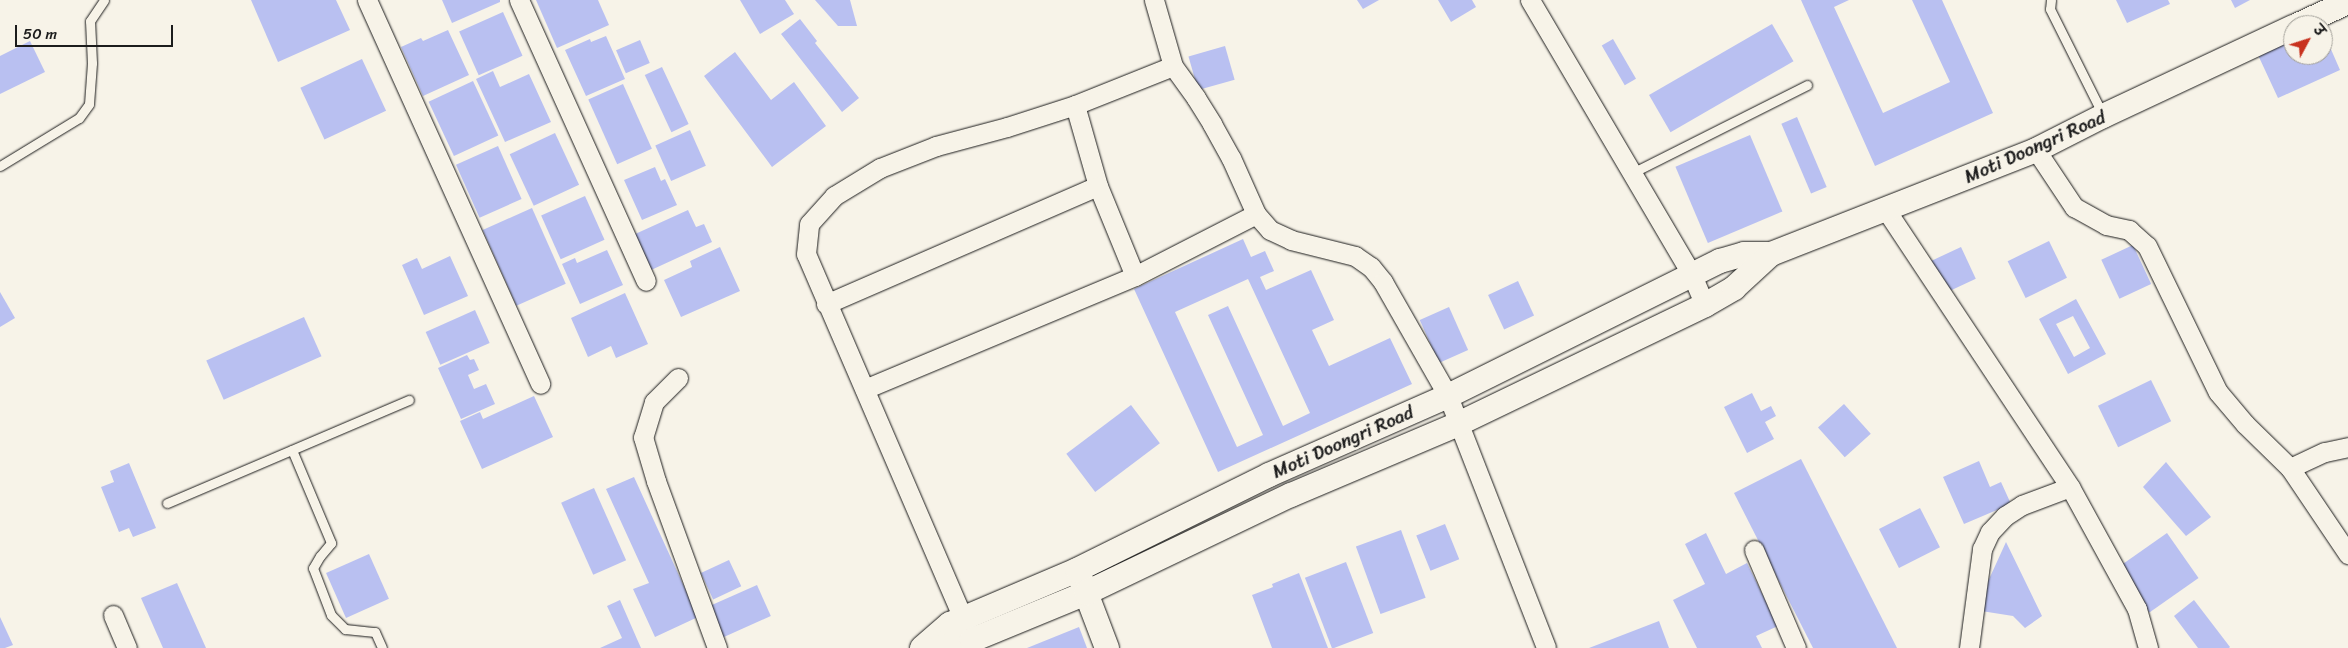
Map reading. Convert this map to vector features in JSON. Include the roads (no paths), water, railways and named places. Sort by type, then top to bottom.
[{"type":"street","points":[[367,0],[540,384]]},
{"type":"street","points":[[519,0],[646,281]]},
{"type":"street","points":[[1154,0],[1173,66],[1212,124],[1231,158],[1256,214],[1270,230],[1292,240],[1356,256],[1371,267],[1383,282],[1448,396],[1546,648]]},
{"type":"street","points":[[1530,0],[1692,275],[1705,305]]},
{"type":"street","points":[[2320,15],[2348,2]]},
{"type":"street","name":"Moti Doongri Road","points":[[939,648],[1077,570],[1296,463],[1448,396],[1720,261],[1744,254],[1771,254],[2036,150],[2103,116],[2283,33]]},
{"type":"street","points":[[968,630],[806,254],[809,224],[834,196],[880,168],[936,146],[1075,105],[1173,66]]},
{"type":"street","points":[[1075,105],[1098,186],[1135,276]]},
{"type":"street","points":[[2036,150],[2074,207],[2106,225],[2129,230],[2147,246],[2218,392],[2245,424],[2290,468],[2348,554]]},
{"type":"street","points":[[826,304],[1098,186]]},
{"type":"street","points":[[1886,210],[2070,487],[2137,609],[2148,648]]},
{"type":"street","points":[[865,389],[1135,276],[1256,214]]},
{"type":"street","name":"Moti Doongri Road","points":[[922,648],[939,631],[968,630],[1086,593],[1308,488],[1458,424],[1705,305],[1734,288],[1771,254]]},
{"type":"street","points":[[678,378],[654,402],[643,438],[656,481],[717,648]]},
{"type":"street","points":[[2290,468],[2325,452],[2348,448]]},
{"type":"street","points":[[1296,463],[1308,488]]},
{"type":"street","points":[[1969,648],[1982,549],[1990,532],[2005,516],[2022,505],[2070,487]]},
{"type":"street","points":[[1754,550],[1796,648]]},
{"type":"street","points":[[1077,570],[1107,648]]},
{"type":"street","points":[[113,614],[127,648]]},
{"type":"lane","points":[[0,166],[79,118],[89,104],[92,63],[90,20],[104,0]]},
{"type":"lane","points":[[2051,0],[2050,9],[2103,116]]},
{"type":"lane","points":[[1632,173],[1808,85]]},
{"type":"lane","points":[[167,503],[410,400]]},
{"type":"lane","points":[[292,450],[331,543],[313,568],[331,615],[345,629],[375,632],[382,648]]}]
